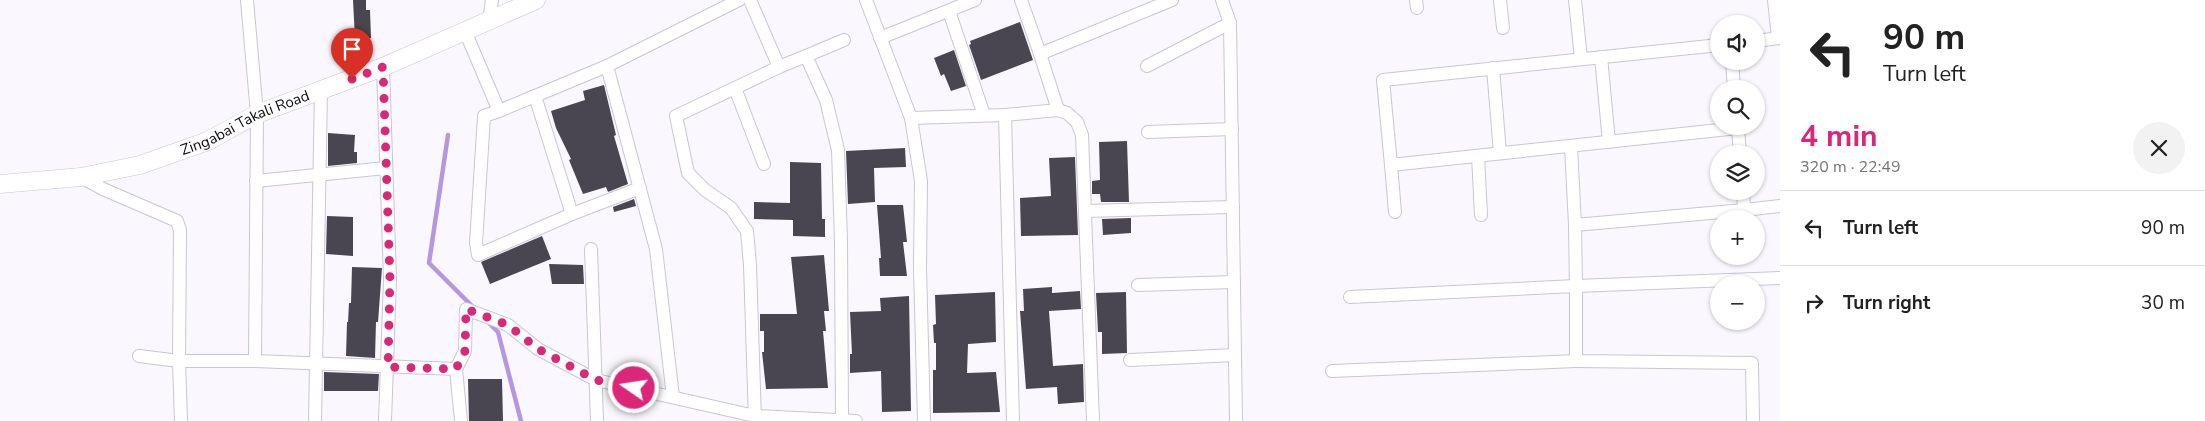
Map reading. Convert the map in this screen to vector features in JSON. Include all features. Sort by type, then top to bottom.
[{"type":"street","points":[[247,0],[257,114],[255,361]]},
{"type":"street","points":[[489,20],[492,0]]},
{"type":"street","name":"Zingabai Takali Road","points":[[0,184],[82,177],[140,166],[208,141],[257,114],[383,67],[536,0]]},
{"type":"street","points":[[640,188],[572,214],[478,255],[476,243],[484,116],[608,66],[739,0]]},
{"type":"street","points":[[750,0],[779,67]]},
{"type":"street","points":[[866,0],[911,118],[921,181],[920,268],[924,421]]},
{"type":"street","points":[[880,38],[975,0]]},
{"type":"street","points":[[1020,0],[1058,110]]},
{"type":"street","points":[[1040,54],[1172,0]]},
{"type":"street","points":[[1222,0],[1230,23],[1236,421]]},
{"type":"street","points":[[1500,0],[1503,28]]},
{"type":"street","points":[[1574,0],[1581,59]]},
{"type":"street","points":[[1765,40],[1779,38],[1774,0]]},
{"type":"street","points":[[949,10],[984,116]]},
{"type":"street","points":[[1146,66],[1230,23]]},
{"type":"street","points":[[465,31],[499,111]]},
{"type":"street","points":[[755,418],[747,231],[731,208],[705,190],[688,173],[676,116],[779,67],[844,40]]},
{"type":"street","points":[[1395,212],[1383,80],[1710,46]]},
{"type":"street","points":[[806,56],[826,100],[838,150],[841,241],[842,420]]},
{"type":"street","points":[[1601,57],[1608,142]]},
{"type":"street","points":[[608,66],[656,249],[673,397]]},
{"type":"street","points":[[383,67],[390,279],[385,421]]},
{"type":"street","points":[[1493,68],[1500,153]]},
{"type":"street","points":[[735,88],[764,164]]},
{"type":"street","points":[[315,421],[318,364],[321,90]]},
{"type":"street","points":[[534,96],[572,214]]},
{"type":"street","points":[[911,118],[1005,115],[1058,110],[1066,113],[1077,122],[1082,135],[1093,421]]},
{"type":"street","points":[[1005,115],[1013,421]]},
{"type":"street","points":[[1148,132],[1232,129]]},
{"type":"street","points":[[1391,165],[1710,130]]},
{"type":"street","points":[[1571,146],[1575,225],[1576,361]]},
{"type":"street","points":[[1478,156],[1480,215]]},
{"type":"street","points":[[256,181],[386,168]]},
{"type":"street","points":[[82,177],[102,189],[177,221],[180,230],[179,361],[181,421]]},
{"type":"street","points":[[1743,200],[1744,210],[1780,206]]},
{"type":"street","points":[[1085,211],[1233,207]]},
{"type":"street","points":[[1575,225],[1710,213]]},
{"type":"street","points":[[591,249],[597,421]]},
{"type":"street","points":[[1350,297],[1780,278]]},
{"type":"street","points":[[1138,285],[1234,282]]},
{"type":"street","points":[[461,421],[456,369],[465,351],[466,309],[508,325],[538,349],[596,380],[755,418],[856,421]]},
{"type":"street","points":[[1130,360],[1235,355]]},
{"type":"street","points":[[139,356],[179,361],[255,361],[456,369]]},
{"type":"street","points":[[1332,372],[1576,361],[1752,363],[1753,421]]},
{"type":"building","points":[[353,0],[366,0],[366,10],[370,10],[371,38],[355,39]]},
{"type":"building","points":[[1020,22],[1033,60],[981,80],[969,45],[971,44],[970,41]]},
{"type":"building","points":[[954,50],[966,86],[951,91],[944,74],[941,76],[934,58]]},
{"type":"building","points":[[604,85],[616,135],[614,136],[628,184],[608,192],[606,187],[583,194],[551,111],[585,100],[583,91]]},
{"type":"building","points":[[328,133],[355,135],[354,152],[357,152],[357,163],[328,166]]},
{"type":"building","points":[[1127,141],[1129,202],[1101,202],[1100,194],[1092,194],[1092,181],[1100,180],[1099,142]]},
{"type":"building","points":[[905,148],[906,167],[874,168],[875,202],[848,204],[846,151]]},
{"type":"building","points":[[1075,157],[1078,235],[1021,236],[1020,198],[1051,196],[1049,158]]},
{"type":"building","points":[[790,162],[821,163],[822,219],[825,219],[825,237],[793,236],[793,220],[754,219],[754,202],[790,203]]},
{"type":"building","points":[[634,199],[636,206],[614,212],[613,207]]},
{"type":"building","points":[[877,205],[903,205],[907,242],[903,242],[907,276],[880,276],[879,258],[881,258]]},
{"type":"building","points":[[327,216],[353,217],[353,256],[326,254]]},
{"type":"building","points":[[1131,218],[1131,233],[1103,235],[1102,219]]},
{"type":"building","points":[[542,236],[551,259],[490,284],[481,262]]},
{"type":"building","points":[[824,255],[829,311],[824,311],[826,331],[823,331],[828,388],[766,389],[762,352],[764,352],[764,331],[760,331],[760,314],[797,314],[791,257]]},
{"type":"building","points":[[549,264],[583,265],[584,284],[552,284]]},
{"type":"building","points":[[352,267],[382,268],[378,322],[376,322],[375,358],[346,356]]},
{"type":"building","points":[[1052,287],[1052,293],[1080,291],[1081,309],[1049,311],[1053,366],[1083,364],[1084,402],[1058,404],[1057,387],[1026,389],[1020,311],[1024,311],[1023,289]]},
{"type":"building","points":[[995,292],[996,342],[968,344],[967,373],[996,372],[1000,412],[933,413],[933,370],[936,370],[936,343],[934,343],[933,325],[936,324],[935,295]]},
{"type":"building","points":[[1126,292],[1127,353],[1102,354],[1102,332],[1098,332],[1096,293]]},
{"type":"building","points":[[909,296],[911,411],[882,412],[881,371],[850,373],[850,354],[852,354],[850,312],[881,311],[880,298]]},
{"type":"building","points":[[324,372],[379,374],[378,391],[324,391]]},
{"type":"building","points":[[468,379],[502,379],[503,421],[469,421]]},
{"type":"waterway","points":[[448,135],[429,263],[473,307]]},
{"type":"waterway","points":[[489,323],[498,332],[521,421]]},
{"type":"route","points":[[352,79],[383,67],[390,279],[388,367],[456,369],[465,351],[466,309],[508,325],[538,349],[596,380],[634,388]]}]
